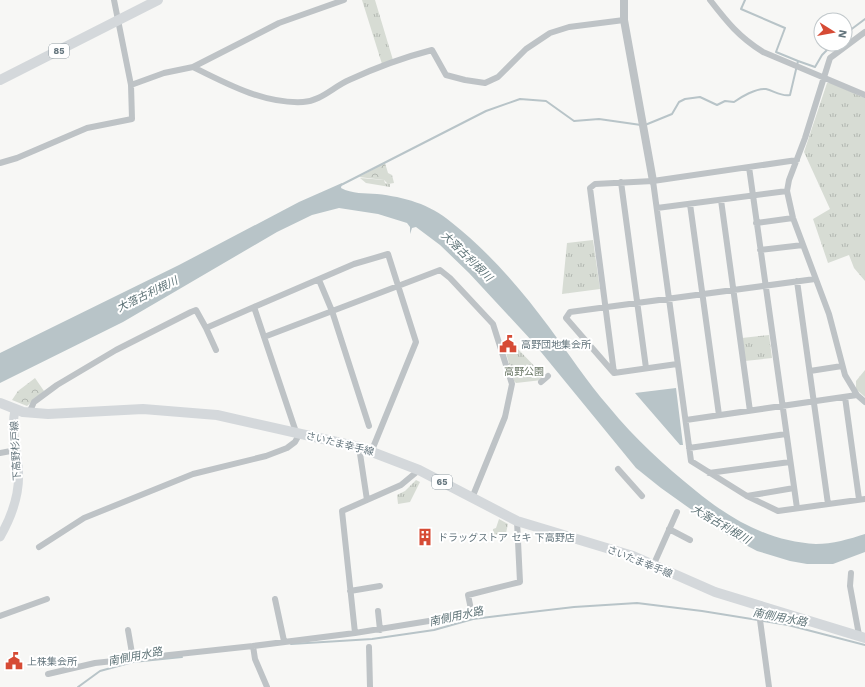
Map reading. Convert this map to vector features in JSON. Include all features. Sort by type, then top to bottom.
[{"type":"main road","name":"85","points":[[0,80],[158,0]]},
{"type":"main road","name":"さいたま幸手線","points":[[1,404],[15,410],[29,413],[48,414],[143,409],[217,415],[372,450],[419,470],[517,521],[632,556],[715,592],[862,636]]},
{"type":"main road","name":"下高野杉戸線","points":[[0,537],[11,518],[17,494],[18,468],[13,420],[15,410]]},
{"type":"street","points":[[0,163],[17,158],[87,128],[132,119],[131,85],[114,0]]},
{"type":"street","points":[[131,85],[164,72],[193,67],[279,23],[332,2],[344,0]]},
{"type":"street","points":[[624,0],[624,20],[653,181],[691,461],[747,496],[778,511],[862,499],[845,397]]},
{"type":"street","points":[[710,0],[729,26],[753,46],[865,95]]},
{"type":"street","points":[[193,67],[234,87],[264,98],[303,102],[320,98],[351,79],[432,50],[446,75],[485,83],[498,77],[526,49],[550,33],[569,27],[624,20]]},
{"type":"street","points":[[865,32],[830,58],[797,160],[789,180],[787,191],[793,218],[829,314],[845,375],[857,395],[865,402]]},
{"type":"street","points":[[614,373],[590,188],[595,184],[653,181],[797,160]]},
{"type":"street","points":[[749,167],[797,508]]},
{"type":"street","points":[[621,182],[646,368]]},
{"type":"street","points":[[657,208],[787,191]]},
{"type":"street","points":[[721,200],[750,411]]},
{"type":"street","points":[[690,204],[719,415]]},
{"type":"street","points":[[756,223],[793,218]]},
{"type":"street","points":[[760,250],[803,245]]},
{"type":"street","points":[[206,328],[354,264],[388,254],[416,342],[372,450]]},
{"type":"street","points":[[264,337],[440,270],[450,278],[493,324],[512,384],[505,417],[472,498]]},
{"type":"street","points":[[614,373],[566,318],[570,312],[816,278]]},
{"type":"street","points":[[319,280],[332,311],[369,426]]},
{"type":"street","points":[[797,281],[828,504]]},
{"type":"street","points":[[39,547],[84,518],[192,474],[266,456],[287,448],[295,442],[298,433],[254,307]]},
{"type":"street","points":[[29,413],[34,402],[57,385],[116,350],[196,310],[216,350]]},
{"type":"street","points":[[614,373],[677,364]]},
{"type":"street","points":[[810,371],[842,366]]},
{"type":"street","points":[[542,382],[548,376]]},
{"type":"street","points":[[686,420],[857,395]]},
{"type":"street","points":[[689,448],[786,434]]},
{"type":"street","points":[[359,447],[367,500]]},
{"type":"street","points":[[0,453],[16,450]]},
{"type":"street","points":[[709,473],[790,462]]},
{"type":"street","points":[[618,469],[642,496]]},
{"type":"street","points":[[355,633],[342,510],[402,485],[419,470]]},
{"type":"street","points":[[747,496],[794,488]]},
{"type":"street","points":[[653,566],[677,512]]},
{"type":"street","points":[[48,674],[95,662],[253,646],[380,630],[472,614],[468,595],[520,582],[517,521]]},
{"type":"street","points":[[669,528],[690,540]]},
{"type":"street","points":[[851,573],[850,586],[862,636]]},
{"type":"street","points":[[350,591],[380,586]]},
{"type":"street","points":[[0,616],[47,599]]},
{"type":"street","points":[[275,599],[284,642]]},
{"type":"street","points":[[758,605],[769,687]]},
{"type":"street","points":[[378,611],[380,630]]},
{"type":"street","points":[[128,630],[133,659]]},
{"type":"street","points":[[253,646],[255,659],[267,687]]},
{"type":"street","points":[[369,647],[370,687]]},
{"type":"green space","points":[[362,0],[375,0],[393,60],[382,64]]},
{"type":"green space","points":[[827,83],[831,83],[865,98],[865,281],[854,268],[849,255],[828,263],[813,219],[830,209],[804,152]]},
{"type":"green space","points":[[385,163],[388,173],[392,175],[394,183],[388,184],[384,180],[359,177]]},
{"type":"green space","points":[[360,178],[384,180],[385,183],[390,184],[390,187],[366,183]]},
{"type":"green space","points":[[593,240],[600,289],[562,294],[567,243]]},
{"type":"green space","points":[[769,335],[772,358],[745,361],[742,338]]},
{"type":"green space","name":"高野公園","points":[[515,346],[545,377],[542,380],[516,383],[514,381],[506,353]]},
{"type":"green space","points":[[865,370],[865,397],[856,389],[856,381]]},
{"type":"green space","points":[[35,378],[44,391],[27,406],[12,400],[18,391]]},
{"type":"green space","points":[[416,480],[420,482],[410,502],[398,504],[397,495],[405,491]]},
{"type":"green space","points":[[499,519],[508,524],[506,533],[493,535],[493,529],[496,528]]},
{"type":"water","name":"大落古利根川","points":[[342,183],[341,188],[350,191],[397,197],[416,202],[434,210],[465,233],[491,258],[527,299],[593,388],[629,430],[684,481],[723,511],[737,520],[767,534],[799,542],[816,544],[828,543],[865,534],[865,552],[833,564],[807,564],[790,561],[757,551],[727,535],[661,488],[636,468],[532,341],[469,273],[440,245],[416,227],[412,228],[410,234],[410,227],[407,223],[378,214],[339,208],[312,215],[277,232],[123,322],[0,383],[0,353],[179,265],[299,202]]},
{"type":"water","points":[[676,388],[683,445],[680,445],[635,393]]},
{"type":"waterway","points":[[745,0],[741,9],[785,28],[776,52],[798,61]]},
{"type":"waterway","points":[[853,28],[865,19]]},
{"type":"waterway","points":[[645,125],[672,114],[679,102],[685,99],[700,97],[717,105],[725,101],[734,102],[749,93],[762,89],[778,94],[790,95],[798,61],[815,67],[825,52]]},
{"type":"waterway","points":[[341,185],[486,111],[520,99],[546,101],[574,121],[599,119],[641,125]]},
{"type":"waterway","name":"南側用水路","points":[[291,644],[372,639],[434,630],[473,619],[574,607],[637,603],[702,611],[788,625],[865,645]]},
{"type":"waterway","name":"南側用水路","points":[[78,687],[100,671],[133,662],[182,657]]},
{"type":"place","name":"高野団地集会所","points":[[508,344]]},
{"type":"place","name":"ドラッグストア セキ 下高野店","points":[[425,537]]},
{"type":"place","name":"上株集会所","points":[[14,661]]}]
